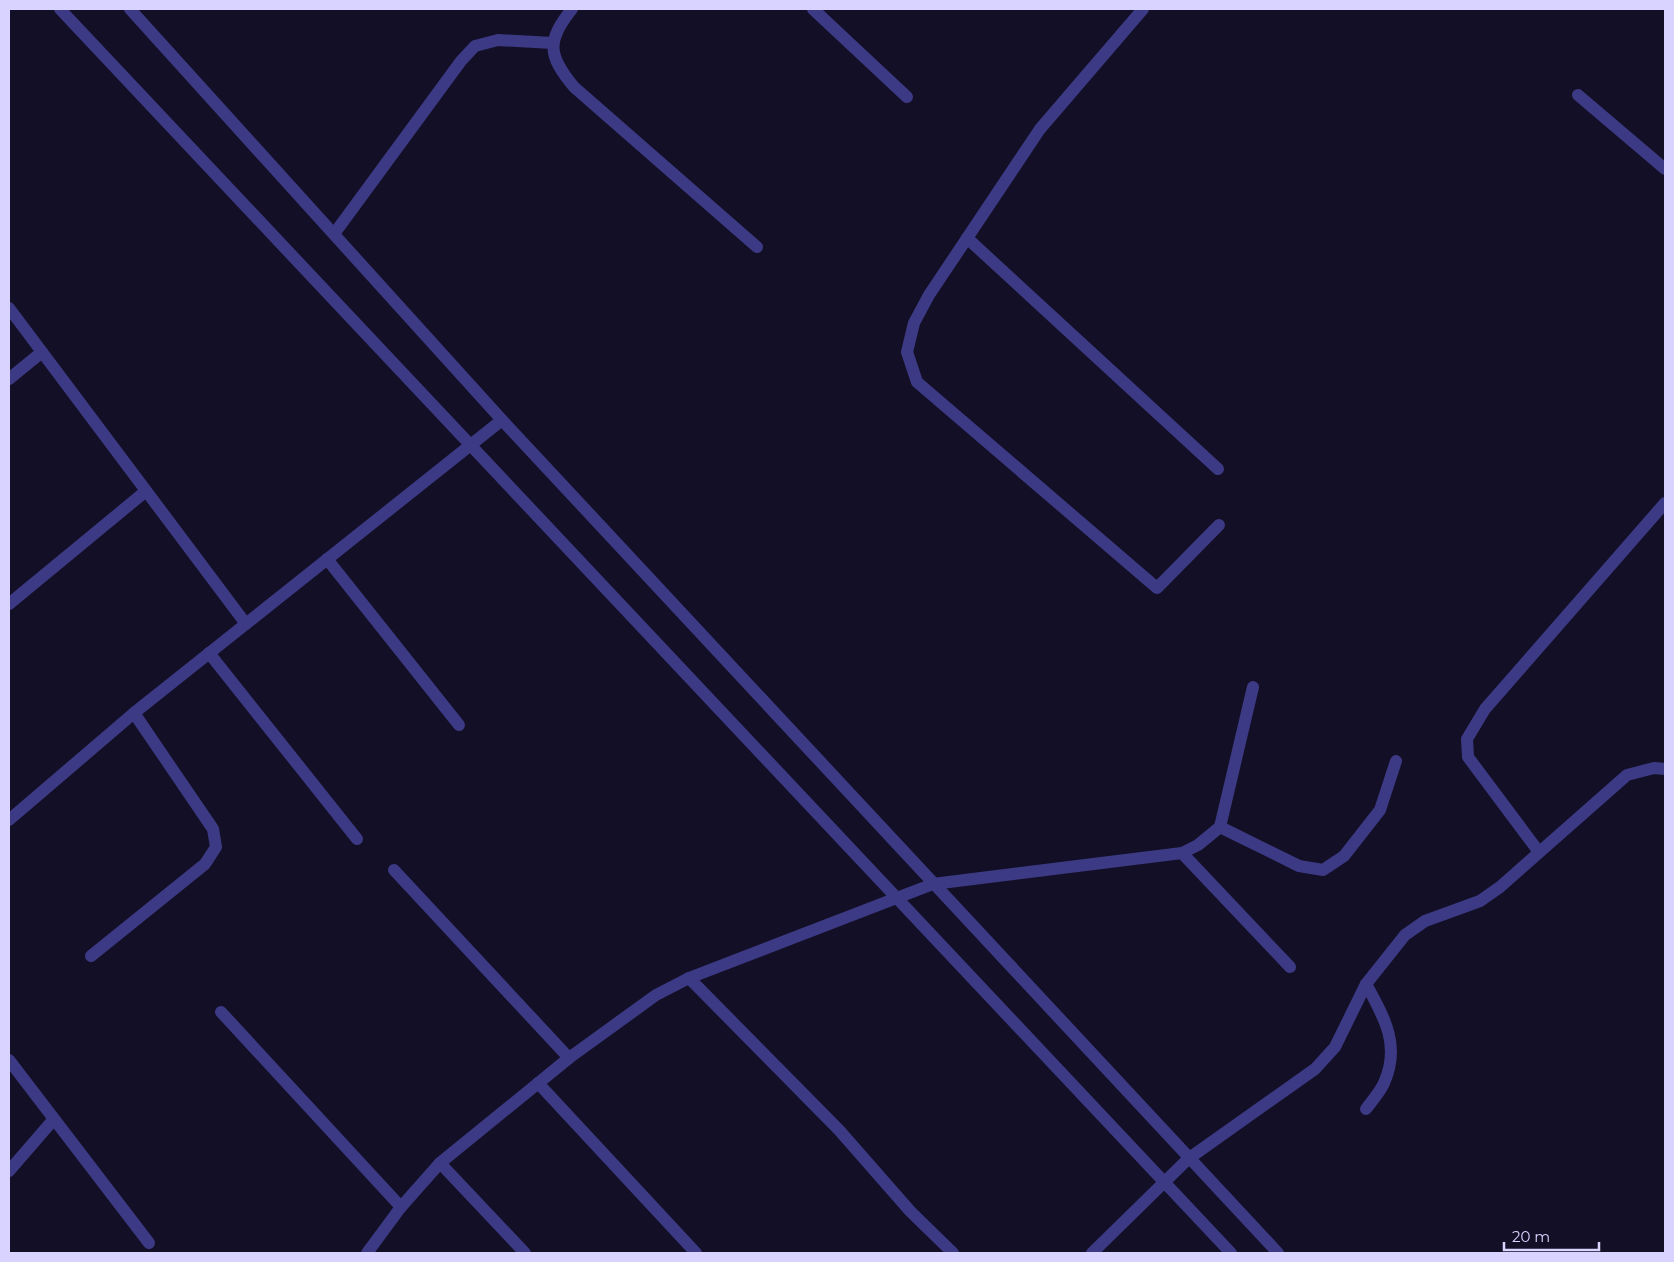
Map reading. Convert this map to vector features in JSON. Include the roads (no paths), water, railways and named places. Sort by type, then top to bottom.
[{"type":"street","points":[[60,9],[1231,1253]]},
{"type":"street","points":[[130,9],[502,420],[1188,1159],[1278,1253]]},
{"type":"street","points":[[572,9],[562,22],[553,43],[557,66],[574,86],[757,247]]},
{"type":"street","points":[[813,9],[907,96]]},
{"type":"street","points":[[1143,9],[1040,129],[929,295],[914,324],[907,352],[918,382],[1157,588],[1219,524]]},
{"type":"street","points":[[334,234],[461,61],[476,46],[498,40],[553,43]]},
{"type":"street","points":[[1578,95],[1665,169]]},
{"type":"street","points":[[967,238],[1218,469]]},
{"type":"street","points":[[9,308],[246,624]]},
{"type":"street","points":[[9,379],[42,352]]},
{"type":"street","points":[[9,820],[134,713],[502,420]]},
{"type":"street","points":[[9,604],[146,491]]},
{"type":"street","points":[[1539,852],[1468,758],[1468,739],[1485,709],[1665,503]]},
{"type":"street","points":[[328,559],[459,725]]},
{"type":"street","points":[[209,653],[357,839]]},
{"type":"street","points":[[367,1253],[402,1207],[440,1163],[569,1058],[656,996],[689,978],[933,884],[1182,853],[1198,845],[1220,827],[1253,687]]},
{"type":"street","points":[[91,956],[205,864],[216,847],[213,829],[134,713]]},
{"type":"street","points":[[1220,827],[1300,866],[1323,870],[1344,856],[1380,810],[1396,761]]},
{"type":"street","points":[[1092,1253],[1188,1159],[1315,1069],[1335,1047],[1366,984],[1405,935],[1426,921],[1480,901],[1500,887],[1627,775],[1654,768],[1665,770]]},
{"type":"street","points":[[1182,853],[1290,967]]},
{"type":"street","points":[[394,870],[569,1058]]},
{"type":"street","points":[[689,978],[839,1130],[910,1212],[952,1253]]},
{"type":"street","points":[[1366,984],[1391,1033],[1391,1048],[1384,1083],[1366,1109]]},
{"type":"street","points":[[221,1012],[402,1207]]},
{"type":"street","points":[[9,1060],[150,1243]]},
{"type":"street","points":[[538,1083],[696,1253]]},
{"type":"street","points":[[9,1171],[54,1119]]},
{"type":"street","points":[[440,1163],[525,1253]]}]
